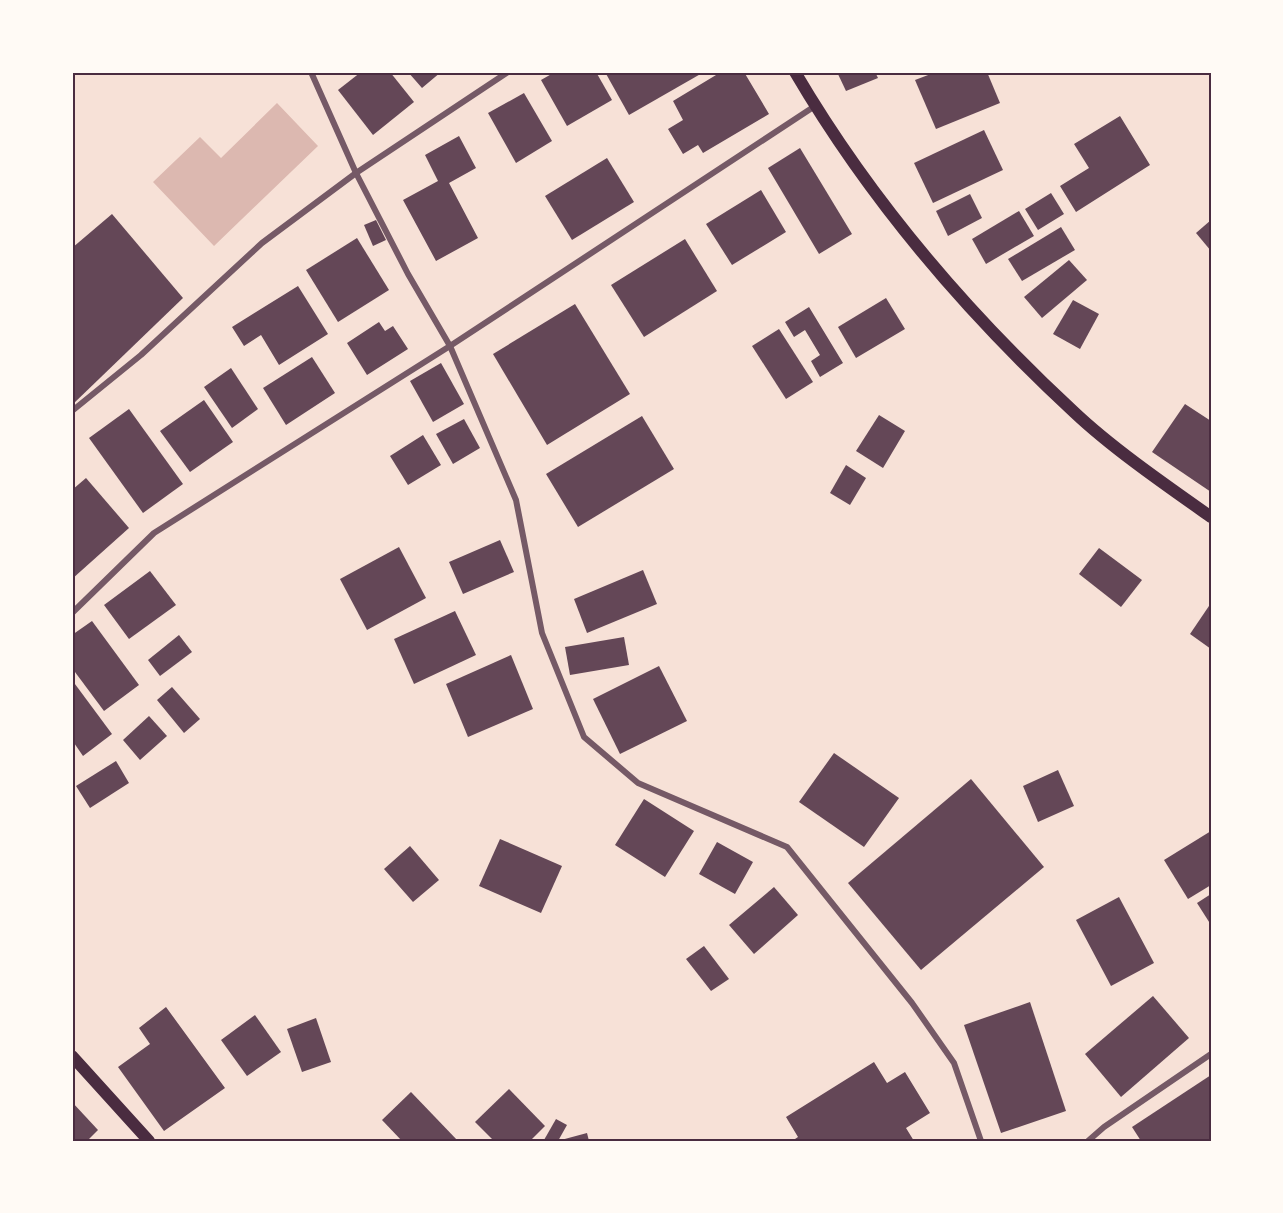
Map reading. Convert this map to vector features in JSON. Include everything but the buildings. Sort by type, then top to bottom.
[{"type":"main road","points":[[795,72],[815,106],[893,214],[986,324],[1075,413],[1211,517]]},
{"type":"main road","points":[[72,1056],[149,1141]]},
{"type":"street","points":[[311,72],[356,173],[408,274],[450,346],[516,500],[542,633],[584,737],[638,783],[787,847],[912,1003],[954,1062],[981,1141]]},
{"type":"street","points":[[72,411],[141,355],[262,243],[356,173],[508,72]]},
{"type":"street","points":[[72,613],[154,534],[450,346],[815,106]]},
{"type":"street","points":[[1088,1141],[1104,1127],[1211,1054]]},
{"type":"shaded area","points":[[277,103],[318,146],[214,246],[153,182],[200,137],[221,158]]}]
